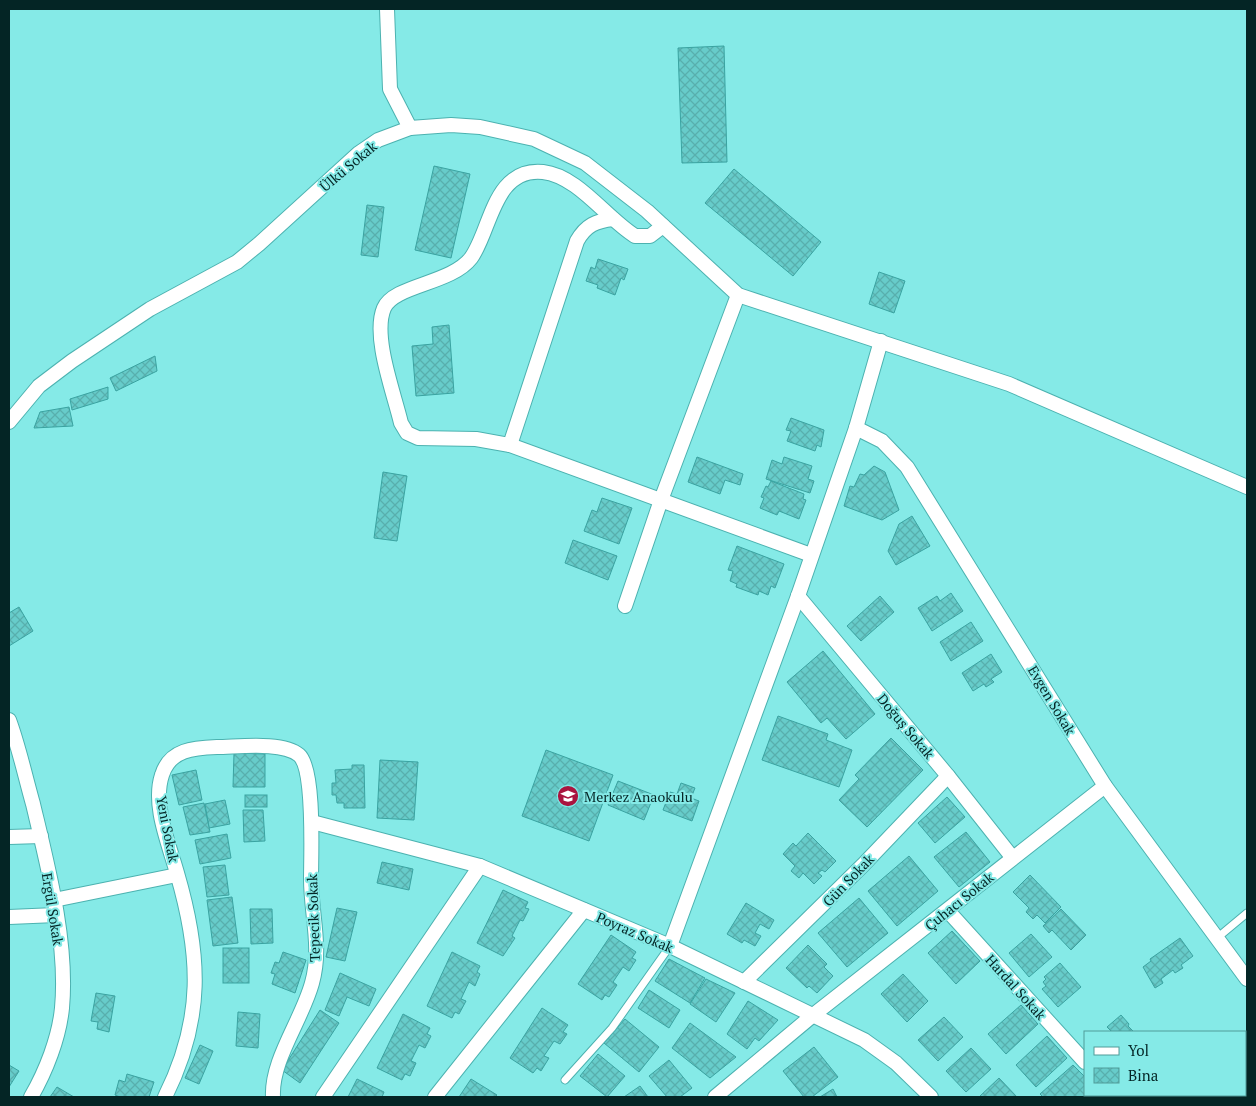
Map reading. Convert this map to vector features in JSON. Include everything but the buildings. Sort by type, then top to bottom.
[{"type":"street","points":[[387,9],[390,89],[410,128]]},
{"type":"street","name":"Ülkü Sokak","points":[[9,422],[39,386],[72,361],[150,309],[236,262],[259,244],[359,153],[378,140],[410,128],[451,125],[480,127],[534,139],[584,163],[614,184],[738,295]]},
{"type":"street","points":[[663,226],[650,236],[642,237],[627,231],[592,200],[557,176],[543,172],[522,175],[508,186],[496,200],[472,258],[462,267],[430,284],[392,296],[384,308],[381,325],[382,346],[401,422],[407,433],[418,438],[476,439],[510,445],[811,555]]},
{"type":"street","points":[[510,445],[577,242],[585,230],[592,224],[613,219]]},
{"type":"street","points":[[625,606],[661,500],[738,295],[1009,384],[1059,404],[1196,466],[1247,486]]},
{"type":"street","points":[[670,946],[798,596],[856,428],[881,341]]},
{"type":"street","name":"Evgen Sokak","points":[[856,428],[882,441],[907,467],[1105,786],[1247,979]]},
{"type":"street","name":"Doğuş Sokak","points":[[798,596],[948,776],[1012,857]]},
{"type":"street","name":"Ergül Sokak","points":[[9,720],[17,743],[54,900],[62,974],[62,1009],[54,1043],[31,1097]]},
{"type":"street","name":"Yeni Sokak","points":[[164,1097],[183,1054],[191,1025],[195,998],[194,960],[189,926],[161,812],[161,776],[167,764],[186,749],[269,747],[294,751],[304,762],[312,822]]},
{"type":"street","name":"Gün Sokak","points":[[744,982],[850,879],[948,776]]},
{"type":"street","name":"Çuhacı Sokak","points":[[715,1097],[812,1016],[948,911],[1012,857],[1105,786]]},
{"type":"street","name":"Poyraz Sokak","points":[[312,822],[480,866],[670,946],[864,1040],[879,1050],[931,1097]]},
{"type":"street","name":"Tepecik Sokak","points":[[273,1097],[276,1071],[307,998],[315,966],[317,938],[311,880],[312,822]]},
{"type":"street","points":[[9,836],[40,836]]},
{"type":"street","points":[[323,1097],[480,866]]},
{"type":"street","points":[[54,900],[178,875]]},
{"type":"street","points":[[435,1097],[584,910]]},
{"type":"street","name":"Hardal Sokak","points":[[948,911],[1084,1061]]},
{"type":"street","points":[[9,917],[56,915]]},
{"type":"lane","points":[[1216,938],[1247,913]]},
{"type":"lane","points":[[565,1080],[612,1028],[670,946]]},
{"type":"place","name":"Merkez Anaokulu","points":[[568,796]]}]
